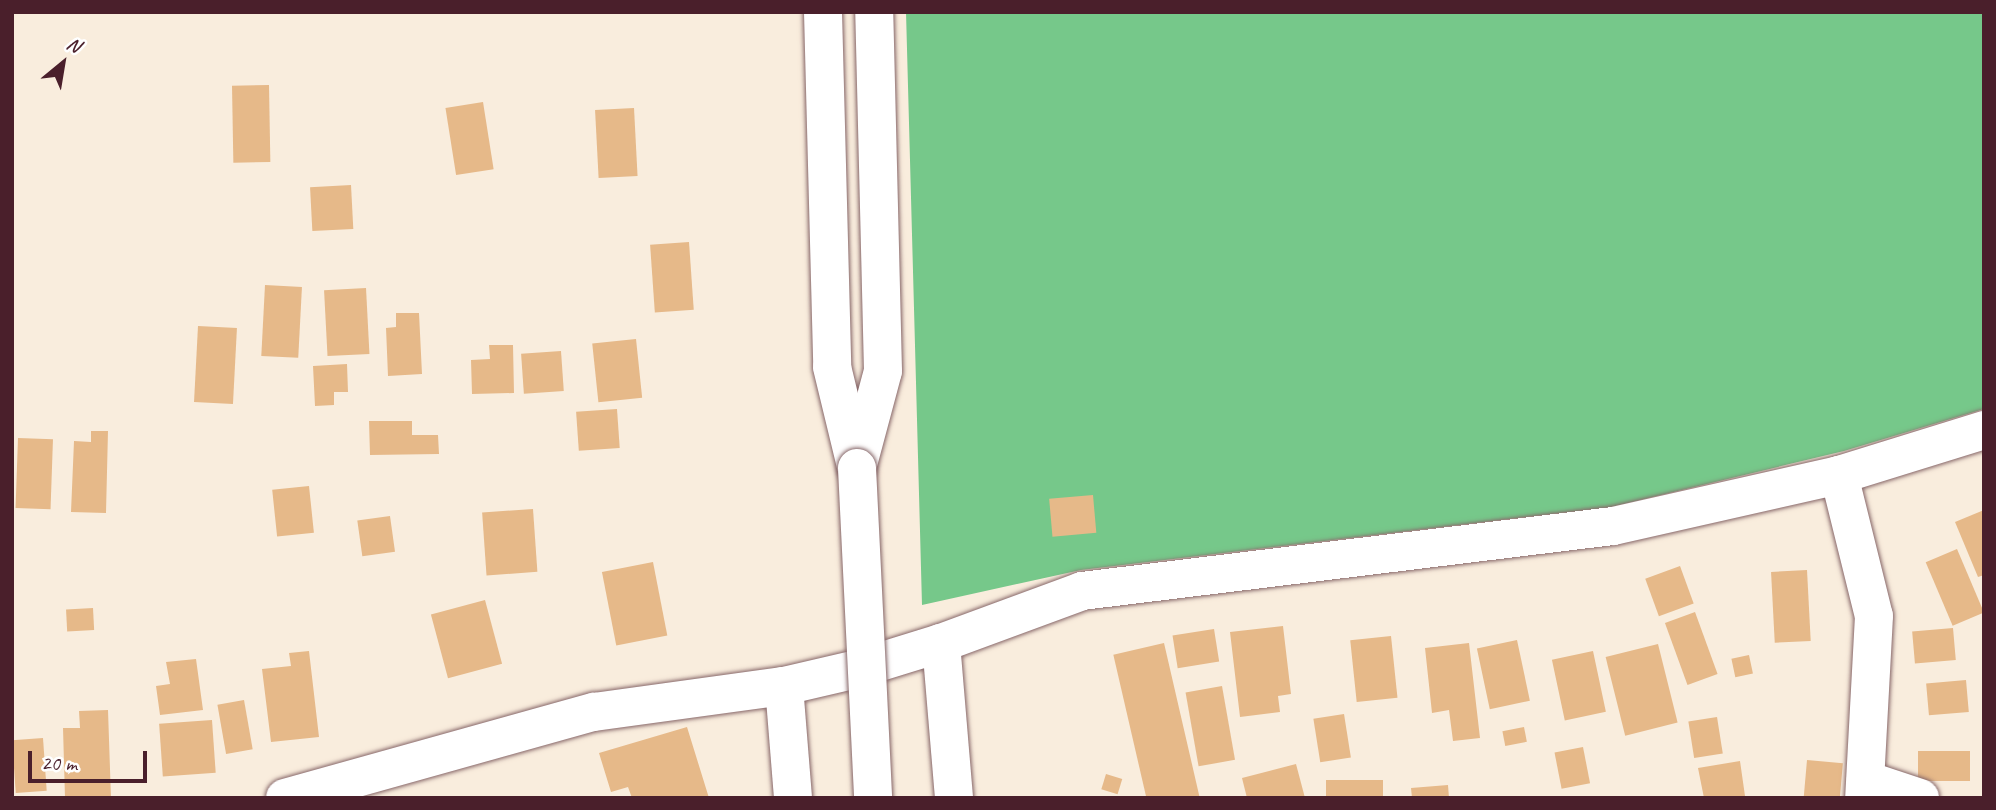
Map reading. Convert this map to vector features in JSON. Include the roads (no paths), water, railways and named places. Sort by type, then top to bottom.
[{"type":"street","points":[[823,12],[832,367],[857,468],[873,798]]},
{"type":"street","points":[[857,468],[883,370],[874,12]]},
{"type":"street","points":[[285,798],[594,712],[784,686],[857,669],[941,643],[1082,591],[1613,526],[1839,475],[1984,430]]},
{"type":"street","points":[[1839,475],[1874,616],[1865,789],[1920,798]]},
{"type":"street","points":[[941,643],[954,798]]},
{"type":"street","points":[[784,686],[793,798]]}]
